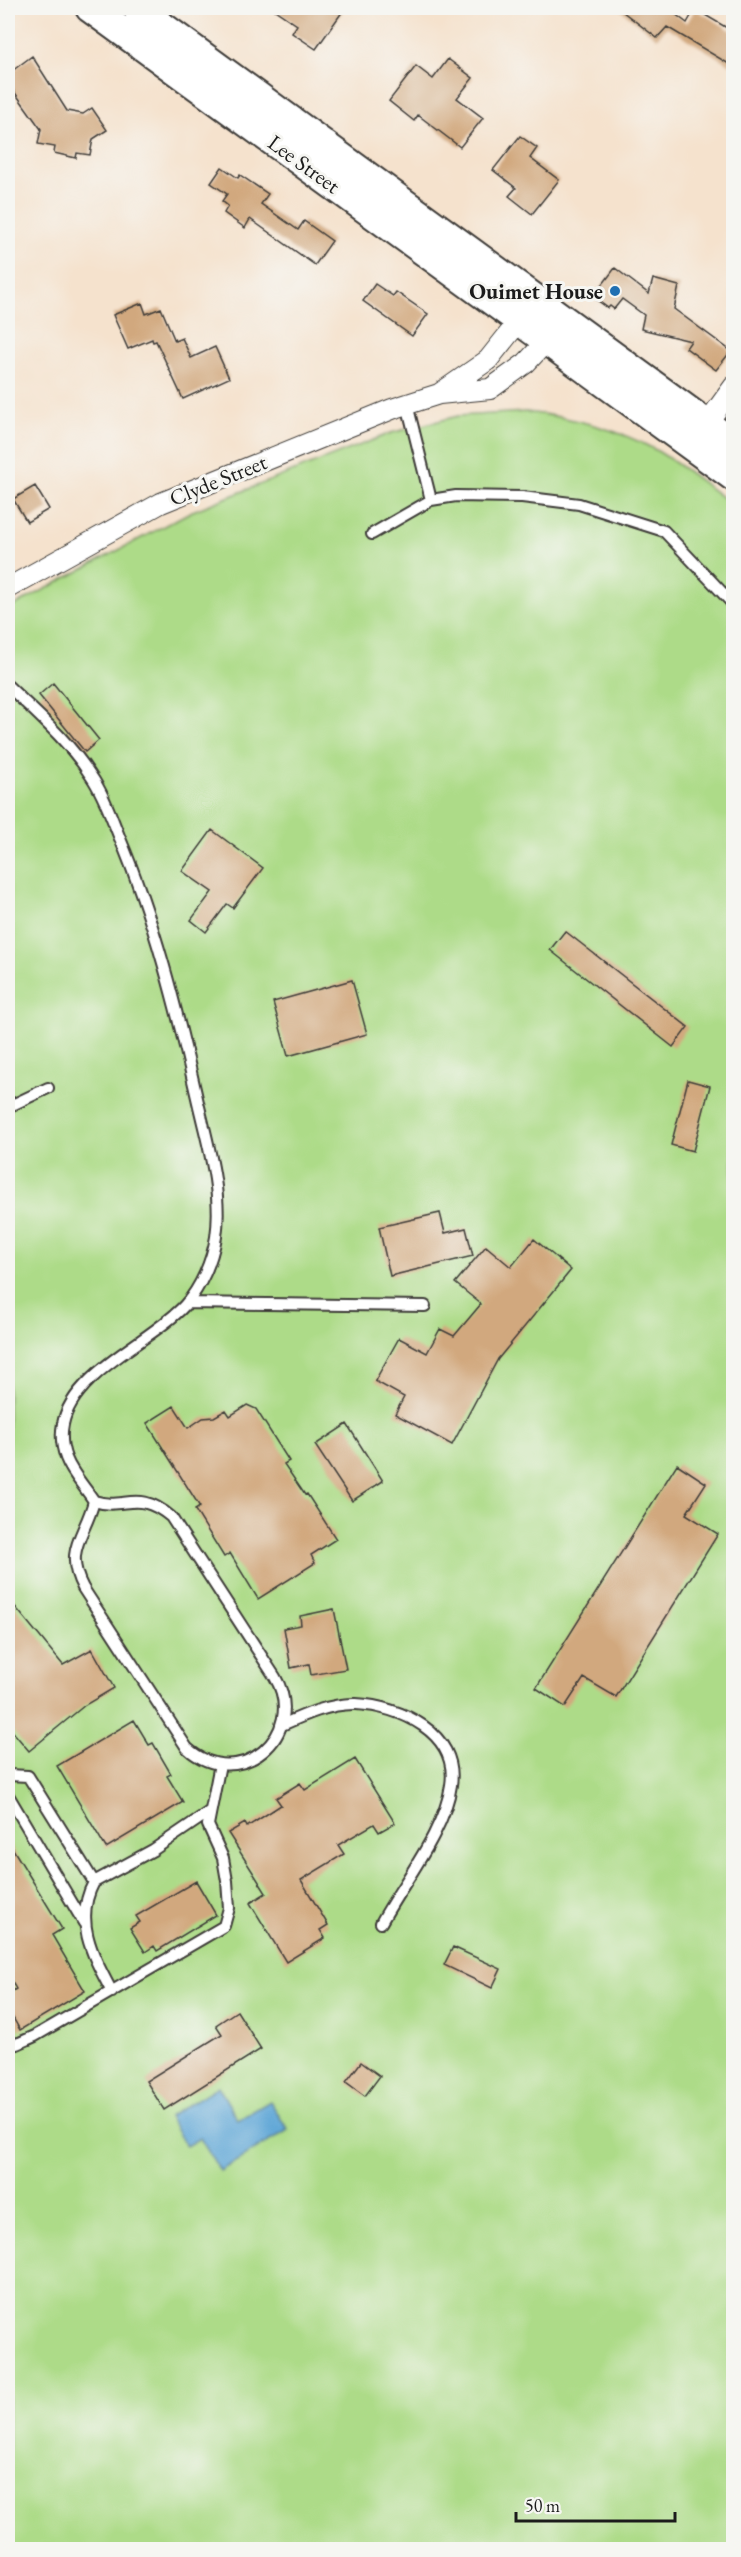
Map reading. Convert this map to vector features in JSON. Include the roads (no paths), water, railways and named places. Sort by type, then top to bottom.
[{"type":"main road","name":"Lee Street","points":[[90,8],[528,310]]},
{"type":"main road","name":"Lee Street","points":[[137,8],[528,310]]},
{"type":"main road","points":[[528,310],[699,435],[734,477]]},
{"type":"main road","points":[[699,435],[734,444]]},
{"type":"street","name":"Clyde Street","points":[[439,394],[488,360],[528,310]]},
{"type":"street","name":"Clyde Street","points":[[8,588],[161,503],[407,404],[439,394],[490,389],[526,363],[556,330]]},
{"type":"street","points":[[699,435],[734,386]]},
{"type":"lane","points":[[407,404],[431,500]]},
{"type":"lane","points":[[372,534],[431,500],[456,496],[496,496],[579,504],[664,531],[734,605]]},
{"type":"lane","points":[[8,686],[73,750],[93,777],[130,862],[181,1030],[217,1195],[216,1237],[201,1280],[187,1303],[167,1322],[97,1372],[72,1400],[63,1426],[64,1449],[73,1471],[94,1501],[102,1504],[133,1500],[145,1502],[162,1509],[176,1522],[278,1682],[284,1706],[282,1725],[273,1741],[255,1757],[238,1764],[219,1764],[202,1759],[183,1744],[80,1583],[75,1565],[75,1547],[94,1501]]},
{"type":"lane","points":[[8,1107],[48,1088]]},
{"type":"lane","points":[[187,1303],[424,1306]]},
{"type":"lane","points":[[282,1725],[330,1707],[365,1705],[416,1720],[433,1733],[443,1746],[451,1766],[450,1795],[434,1834],[381,1923]]},
{"type":"lane","points":[[8,2042],[17,2043],[35,2036],[224,1926],[227,1920],[229,1895],[223,1858],[210,1835],[208,1812],[219,1764]]},
{"type":"lane","points":[[8,1773],[28,1776],[94,1882]]},
{"type":"lane","points":[[8,1795],[84,1924]]},
{"type":"lane","points":[[112,1992],[90,1951],[84,1924],[86,1901],[94,1882],[153,1850],[208,1812]]},
{"type":"water","points":[[218,2086],[238,2120],[270,2101],[288,2130],[220,2171],[200,2138],[186,2146],[168,2117]]},
{"type":"place","name":"Ouimet House","points":[[615,291]]}]
